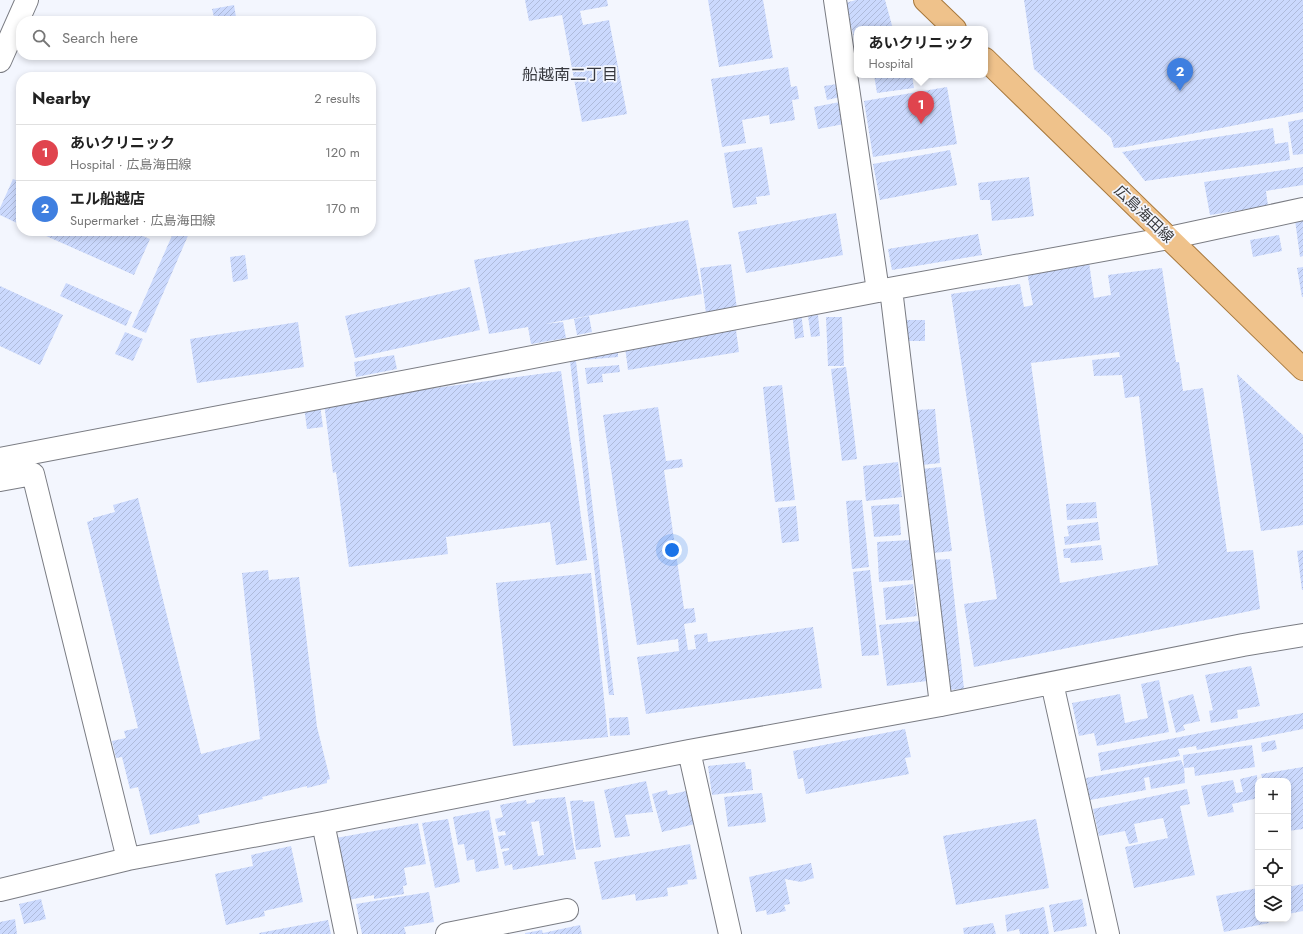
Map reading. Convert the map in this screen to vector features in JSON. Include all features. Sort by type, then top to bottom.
[{"type":"main road","points":[[925,0],[952,26]]},
{"type":"main road","name":"広島海田線","points":[[988,62],[1303,369]]},
{"type":"street","points":[[20,16],[27,0]]},
{"type":"street","points":[[835,0],[885,290],[941,705]]},
{"type":"street","points":[[0,61],[16,25]]},
{"type":"street","points":[[0,459],[885,290],[1169,238],[1303,209]]},
{"type":"street","points":[[0,480],[33,474],[128,859]]},
{"type":"street","points":[[0,890],[128,859],[323,823],[689,750],[941,705],[1243,645],[1303,635]]},
{"type":"street","points":[[1052,683],[1108,934]]},
{"type":"street","points":[[689,750],[730,934]]},
{"type":"street","points":[[323,823],[346,934]]},
{"type":"street","points":[[447,934],[568,910]]},
{"type":"building","points":[[525,0],[607,0],[608,6],[580,11],[583,25],[609,20],[627,114],[582,122],[562,15],[529,21]]},
{"type":"building","points":[[708,0],[763,0],[773,58],[719,67]]},
{"type":"building","points":[[856,0],[885,0],[892,26],[854,26],[854,37],[845,3]]},
{"type":"building","points":[[1024,0],[1303,0],[1303,112],[1114,148],[1111,138],[1034,69]]},
{"type":"building","points":[[234,5],[236,16],[214,16],[212,9]]},
{"type":"building","points":[[788,67],[791,87],[797,86],[799,99],[792,100],[795,120],[770,124],[769,115],[742,120],[746,143],[722,147],[711,79]]},
{"type":"building","points":[[874,78],[912,78],[914,88],[877,93]]},
{"type":"building","points":[[837,84],[840,97],[827,100],[824,86]]},
{"type":"building","points":[[947,87],[957,144],[873,157],[864,101]]},
{"type":"building","points":[[840,102],[844,124],[818,129],[814,107]]},
{"type":"building","points":[[1303,119],[1303,154],[1293,155],[1288,122]]},
{"type":"building","points":[[1273,128],[1275,144],[1288,142],[1290,160],[1145,181],[1122,152]]},
{"type":"building","points":[[762,147],[770,195],[756,197],[757,204],[733,208],[724,153]]},
{"type":"building","points":[[950,150],[957,185],[880,200],[873,164]]},
{"type":"building","points":[[1303,167],[1303,185],[1266,191],[1268,206],[1210,215],[1204,182]]},
{"type":"building","points":[[1029,177],[1034,216],[992,221],[990,200],[980,200],[978,183]]},
{"type":"building","points":[[13,179],[16,180],[16,223],[0,215],[0,208]]},
{"type":"building","points":[[836,213],[843,255],[746,273],[738,232]]},
{"type":"building","points":[[1303,219],[1303,256],[1300,257],[1295,220]]},
{"type":"building","points":[[688,220],[702,294],[545,324],[563,322],[566,338],[531,344],[528,327],[489,334],[474,260]]},
{"type":"building","points":[[978,234],[982,255],[892,270],[888,249]]},
{"type":"building","points":[[1279,235],[1282,251],[1253,257],[1250,240]]},
{"type":"building","points":[[46,236],[143,236],[150,239],[134,275]]},
{"type":"building","points":[[172,236],[188,236],[146,333],[132,327]]},
{"type":"building","points":[[245,255],[248,279],[233,282],[230,257]]},
{"type":"building","points":[[1089,262],[1094,298],[1111,295],[1108,275],[1162,268],[1176,362],[1179,362],[1183,391],[1203,388],[1227,552],[1253,550],[1260,609],[974,667],[964,604],[997,599],[951,294],[1020,284],[1024,307],[1033,305],[1027,272]],"holes":[[[1119,352],[1120,357],[1092,360],[1094,376],[1122,375],[1125,398],[1139,396],[1158,565],[1060,583],[1031,363]]]},
{"type":"building","points":[[731,264],[737,309],[706,313],[700,268]]},
{"type":"building","points":[[1303,267],[1303,297],[1302,297],[1297,268]]},
{"type":"building","points":[[66,283],[132,312],[126,326],[60,296]]},
{"type":"building","points":[[0,286],[63,315],[40,365],[0,346]]},
{"type":"building","points":[[470,287],[480,330],[355,358],[345,316]]},
{"type":"building","points":[[792,312],[801,312],[804,337],[795,339]]},
{"type":"building","points":[[818,315],[820,336],[811,337],[808,316]]},
{"type":"building","points":[[589,316],[592,332],[577,335],[574,319]]},
{"type":"building","points":[[826,317],[842,317],[844,366],[828,366]]},
{"type":"building","points":[[906,320],[925,320],[925,341],[907,341]]},
{"type":"building","points":[[298,322],[304,367],[197,383],[190,339]]},
{"type":"building","points":[[736,330],[739,352],[628,370],[625,347]]},
{"type":"building","points":[[125,332],[143,339],[133,361],[115,354]]},
{"type":"building","points":[[618,350],[618,357],[583,360],[583,353]]},
{"type":"building","points":[[394,355],[397,369],[356,377],[354,362]]},
{"type":"building","points":[[570,361],[576,361],[614,695],[609,695]]},
{"type":"building","points":[[619,365],[620,372],[602,374],[603,382],[587,384],[585,368]]},
{"type":"building","points":[[846,367],[857,459],[842,461],[831,369]]},
{"type":"building","points":[[561,371],[587,560],[556,565],[550,522],[446,537],[448,554],[349,567],[336,472],[333,473],[324,403]]},
{"type":"building","points":[[1237,374],[1303,435],[1303,525],[1261,531]]},
{"type":"building","points":[[782,385],[795,500],[775,502],[763,387]]},
{"type":"building","points":[[320,405],[323,427],[307,429],[304,407]]},
{"type":"building","points":[[658,407],[666,461],[682,459],[683,467],[664,470],[684,609],[694,608],[696,622],[684,624],[688,650],[696,649],[694,635],[707,633],[708,642],[813,627],[822,688],[646,714],[637,657],[679,651],[678,639],[637,645],[603,415]]},
{"type":"building","points":[[935,409],[940,463],[922,465],[916,410]]},
{"type":"building","points":[[898,462],[902,497],[866,501],[863,466]]},
{"type":"building","points":[[941,467],[952,551],[933,553],[922,469]]},
{"type":"building","points":[[138,498],[201,754],[260,739],[242,573],[268,570],[269,580],[299,577],[317,727],[330,779],[327,780],[327,783],[307,788],[307,786],[262,797],[263,799],[198,815],[200,823],[150,835],[138,787],[130,789],[122,757],[116,758],[112,741],[126,738],[124,731],[138,728],[87,522],[93,520],[93,518],[115,512],[113,505]]},
{"type":"building","points":[[862,500],[869,567],[852,569],[846,501]]},
{"type":"building","points":[[1096,502],[1097,518],[1067,520],[1066,504]]},
{"type":"building","points":[[899,504],[901,535],[874,537],[871,506]]},
{"type":"building","points":[[796,506],[799,541],[782,543],[778,508]]},
{"type":"building","points":[[1098,522],[1100,540],[1065,545],[1064,537],[1069,536],[1067,526]]},
{"type":"building","points":[[910,540],[913,580],[879,582],[877,542]]},
{"type":"building","points":[[1101,545],[1103,560],[1071,563],[1070,558],[1064,558],[1063,549]]},
{"type":"building","points":[[1303,550],[1303,590],[1302,590],[1297,551]]},
{"type":"building","points":[[950,559],[964,689],[947,690],[933,560]]},
{"type":"building","points":[[870,570],[879,655],[862,656],[853,572]]},
{"type":"building","points":[[591,573],[608,737],[513,746],[496,583]]},
{"type":"building","points":[[913,584],[917,616],[886,620],[883,588]]},
{"type":"building","points":[[920,621],[927,681],[887,686],[879,625]]},
{"type":"building","points":[[1251,666],[1260,706],[1237,710],[1238,718],[1211,723],[1209,711],[1213,710],[1205,675]]},
{"type":"building","points":[[1159,680],[1169,732],[1097,746],[1094,733],[1079,736],[1072,703],[1120,694],[1125,723],[1148,718],[1141,684]]},
{"type":"building","points":[[1193,694],[1200,721],[1183,725],[1185,730],[1176,733],[1168,701]]},
{"type":"building","points":[[1303,713],[1303,729],[1197,750],[1196,746],[1178,749],[1180,756],[1101,771],[1098,753]]},
{"type":"building","points":[[628,717],[630,735],[610,736],[609,718]]},
{"type":"building","points":[[905,729],[911,757],[905,758],[909,774],[806,794],[803,778],[798,779],[793,751]]},
{"type":"building","points":[[1275,740],[1277,749],[1262,752],[1261,743]]},
{"type":"building","points":[[1252,745],[1255,767],[1195,776],[1194,767],[1184,768],[1183,755]]},
{"type":"building","points":[[1181,760],[1184,768],[1185,783],[1151,789],[1149,777],[1144,778],[1146,790],[1090,800],[1086,778]]},
{"type":"building","points":[[745,762],[746,769],[751,769],[753,790],[712,795],[708,766]]},
{"type":"building","points":[[1303,767],[1303,829],[1291,831],[1291,778],[1262,778],[1261,774]]},
{"type":"building","points":[[1257,775],[1257,778],[1255,778],[1255,799],[1232,804],[1234,812],[1208,817],[1201,786],[1233,780],[1236,793],[1243,792],[1240,779]]},
{"type":"building","points":[[646,781],[653,812],[625,815],[630,836],[615,838],[604,790]]},
{"type":"building","points":[[1187,789],[1190,804],[1180,806],[1195,875],[1134,888],[1125,847],[1168,838],[1163,818],[1134,824],[1138,842],[1129,844],[1125,831],[1099,836],[1093,809]]},
{"type":"building","points":[[667,790],[668,795],[686,791],[695,824],[662,832],[652,794]]},
{"type":"building","points":[[762,793],[766,822],[728,827],[724,797]]},
{"type":"building","points":[[565,797],[576,859],[513,870],[512,864],[505,866],[502,852],[509,850],[509,848],[501,849],[498,836],[506,835],[505,831],[498,832],[495,819],[503,817],[500,805],[526,800],[527,804],[535,802],[535,800]],"holes":[[[539,821],[544,855],[538,856],[531,822]]]},
{"type":"building","points":[[583,800],[583,802],[594,801],[601,847],[576,850],[570,801]]},
{"type":"building","points":[[489,810],[499,868],[476,872],[474,859],[467,861],[464,844],[458,845],[453,817]]},
{"type":"building","points":[[448,819],[460,882],[435,888],[422,823]]},
{"type":"building","points":[[1036,819],[1049,888],[956,905],[943,836]]},
{"type":"building","points":[[418,823],[426,864],[404,868],[407,885],[403,886],[404,894],[374,899],[374,895],[348,900],[336,838]]},
{"type":"building","points":[[690,844],[697,879],[687,880],[688,884],[667,888],[668,896],[636,901],[635,894],[602,900],[594,862]]},
{"type":"building","points":[[291,846],[303,902],[264,911],[265,916],[226,925],[215,874],[253,866],[251,855]]},
{"type":"building","points":[[811,863],[814,878],[801,882],[785,879],[790,904],[784,905],[786,911],[767,915],[766,910],[756,912],[749,877]]},
{"type":"building","points":[[1303,884],[1303,911],[1291,913],[1291,886]]},
{"type":"building","points":[[1255,889],[1255,922],[1269,923],[1224,932],[1216,896]]},
{"type":"building","points":[[429,892],[434,922],[404,927],[406,934],[362,934],[356,904]]},
{"type":"building","points":[[41,899],[46,919],[24,924],[19,904]]},
{"type":"building","points":[[1082,899],[1087,926],[1054,932],[1049,905]]},
{"type":"building","points":[[1044,907],[1049,934],[1020,934],[1019,929],[1007,932],[1005,915]]},
{"type":"building","points":[[15,919],[17,934],[0,934],[0,922]]},
{"type":"building","points":[[328,920],[331,934],[259,934],[259,933]]},
{"type":"building","points":[[993,923],[996,934],[964,934],[963,928]]},
{"type":"building","points":[[580,925],[582,934],[543,934],[543,933]]},
{"type":"building","points":[[542,930],[543,934],[525,934],[525,933]]},
{"type":"place","name":"エル船越店","points":[[1180,91]]},
{"type":"place","name":"あいクリニック","points":[[921,124]]},
{"type":"district","name":"船越南二丁目","points":[[570,74]]}]
